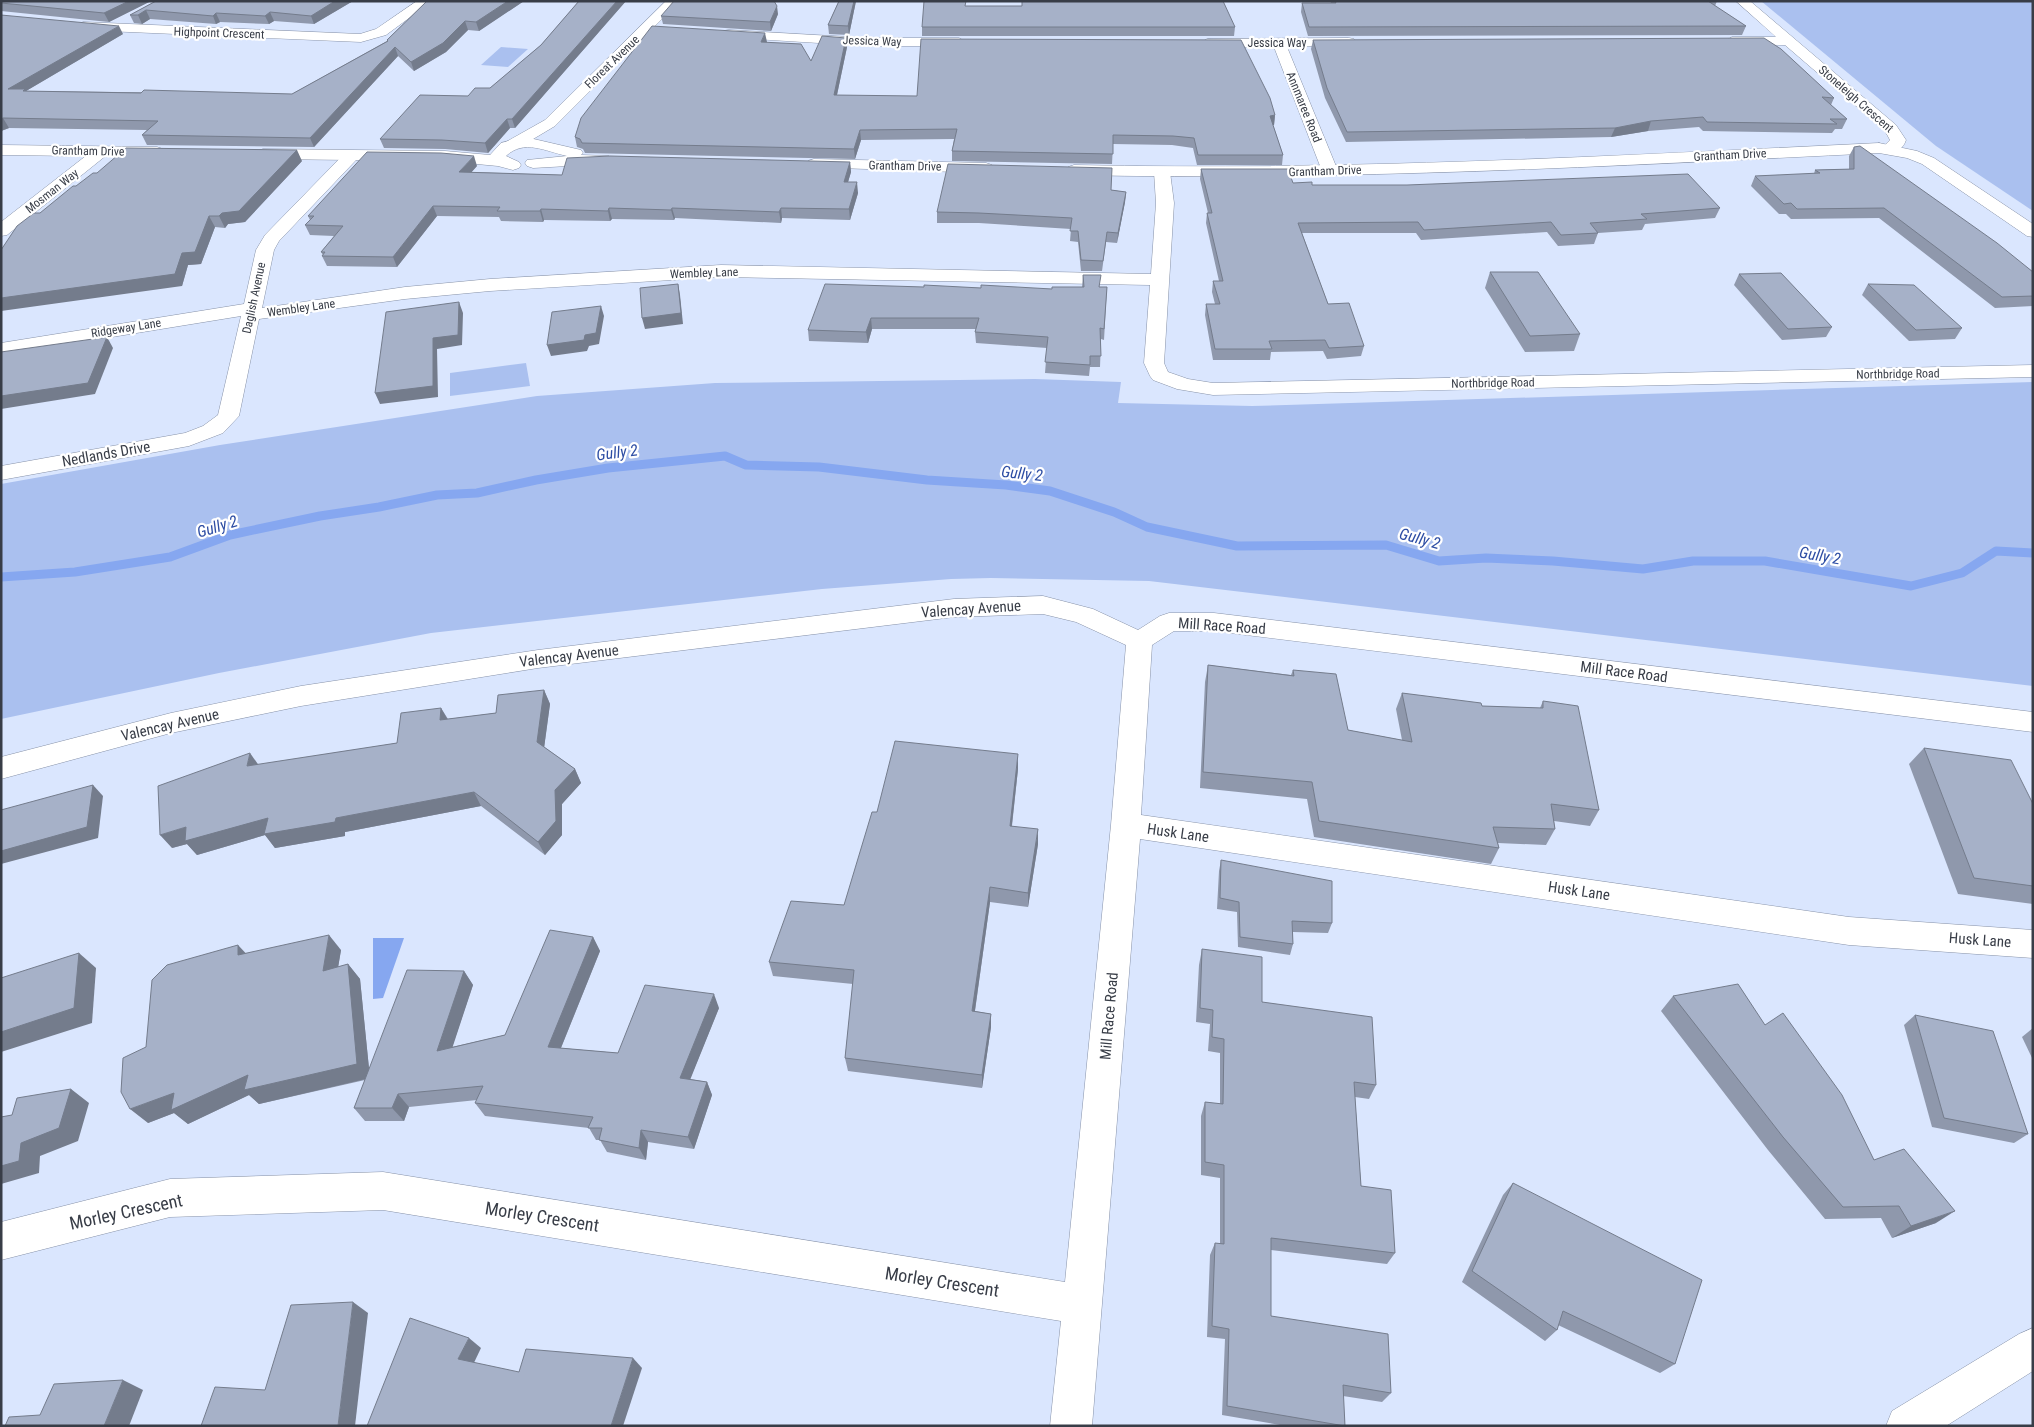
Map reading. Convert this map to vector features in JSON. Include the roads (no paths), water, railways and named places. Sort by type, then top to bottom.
[{"type":"street","name":"Highpoint Crescent","points":[[65,25],[361,38],[381,32],[426,1]]},
{"type":"street","name":"Floreat Avenue","points":[[506,151],[550,123],[674,1]]},
{"type":"street","name":"Stoneleigh Crescent","points":[[1742,1],[1891,128],[1898,140],[1897,144],[1889,149]]},
{"type":"street","points":[[108,28],[140,14]]},
{"type":"street","points":[[647,29],[664,30]]},
{"type":"street","name":"Jessica Way","points":[[712,33],[867,42],[975,42]]},
{"type":"street","points":[[1721,41],[1788,40]]},
{"type":"street","name":"Jessica Way","points":[[1190,43],[1367,42]]},
{"type":"street","name":"Annmaree Road","points":[[1279,43],[1330,171]]},
{"type":"street","points":[[533,163],[550,155],[546,137],[550,123]]},
{"type":"street","points":[[251,154],[445,156],[506,151],[529,142],[568,152],[616,159],[564,160],[513,165],[506,151]]},
{"type":"street","name":"Grantham Drive","points":[[1056,170],[1162,172],[1330,171],[1617,161],[1870,148],[1889,149]]},
{"type":"street","name":"Stoneleigh Crescent","points":[[1889,149],[1911,154],[1941,168],[2033,232]]},
{"type":"street","name":"Grantham Drive","points":[[1,150],[172,153]]},
{"type":"street","name":"Mosman Way","points":[[1,231],[102,151]]},
{"type":"street","name":"Daglish Avenue","points":[[209,433],[222,424],[228,416],[261,261],[271,238],[351,156]]},
{"type":"street","name":"Grantham Drive","points":[[800,164],[999,169]]},
{"type":"street","name":"Northbridge Road","points":[[1162,172],[1165,203],[1154,363],[1160,376],[1184,385],[1213,389],[2033,371]]},
{"type":"street","name":"Wembley Lane","points":[[251,312],[405,293],[490,285],[722,271],[1160,280]]},
{"type":"street","name":"Ridgeway Lane","points":[[1,349],[251,312]]},
{"type":"street","name":"Nedlands Drive","points":[[1,472],[189,439],[209,433]]},
{"type":"street","name":"Valencay Avenue","points":[[1,768],[171,723],[301,696],[538,659],[954,608],[1043,605],[1084,615],[1139,641]]},
{"type":"street","name":"Mill Race Road","points":[[1071,1426],[1126,825],[1139,641],[1169,622],[1214,622],[2033,722]]},
{"type":"street","name":"Husk Lane","points":[[1126,825],[1849,931],[2033,944]]},
{"type":"street","name":"Morley Crescent","points":[[1,1241],[170,1198],[383,1191],[1083,1305]]},
{"type":"street","points":[[1907,1426],[2033,1348]]},
{"type":"waterway","name":"Gully 2","points":[[1,577],[75,572],[170,557],[230,535],[320,516],[379,507],[437,495],[477,493],[536,480],[608,468],[725,456],[746,465],[819,467],[927,480],[1006,485],[1050,491],[1114,512],[1147,527],[1237,546],[1386,545],[1439,561],[1486,558],[1553,561],[1643,569],[1693,561],[1765,561],[1911,586],[1962,573],[1996,551],[2033,553]]}]
